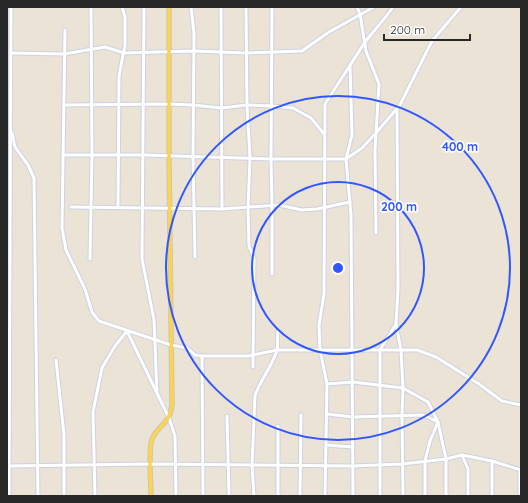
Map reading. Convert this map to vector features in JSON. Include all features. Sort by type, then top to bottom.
[{"type":"main road","points":[[151,496],[151,442],[169,418],[172,405],[169,7]]},
{"type":"street","points":[[9,496],[11,7]]},
{"type":"street","points":[[90,259],[92,207],[91,7]]},
{"type":"street","points":[[118,207],[119,76],[124,53],[125,17],[122,7]]},
{"type":"street","points":[[144,7],[142,259],[154,320],[158,394]]},
{"type":"street","points":[[191,7],[194,33],[193,157],[195,257]]},
{"type":"street","points":[[221,7],[222,209]]},
{"type":"street","points":[[246,7],[247,106],[250,158],[248,208],[249,246],[254,258],[253,367]]},
{"type":"street","points":[[272,7],[272,274]]},
{"type":"street","points":[[357,7],[360,14],[366,51],[379,84],[375,150],[376,233]]},
{"type":"street","points":[[11,53],[64,54],[106,48],[124,53],[169,51],[246,53],[302,51],[329,32],[374,7]]},
{"type":"street","points":[[325,496],[327,384],[320,350],[319,325],[324,294],[325,104],[365,42],[393,7]]},
{"type":"street","points":[[63,155],[346,159],[362,148],[397,108],[432,41],[461,7]]},
{"type":"street","points":[[65,30],[62,228],[66,250],[85,289],[92,312],[100,321],[171,345],[187,348],[195,354],[202,356],[248,356],[277,350],[417,350],[436,357],[502,401],[521,405]]},
{"type":"street","points":[[350,65],[352,135],[346,159],[350,202],[353,496]]},
{"type":"street","points":[[64,105],[169,104],[221,108],[247,106],[293,108],[311,118],[324,134]]},
{"type":"street","points":[[397,108],[398,289],[396,324],[401,350],[403,388],[403,496]]},
{"type":"street","points":[[11,128],[15,147],[28,165],[34,178],[38,496]]},
{"type":"street","points":[[71,207],[222,209],[287,206],[302,210],[324,208],[350,202]]},
{"type":"street","points":[[380,496],[380,350],[396,324]]},
{"type":"street","points":[[127,331],[169,418],[175,436],[176,496]]},
{"type":"street","points":[[96,496],[93,412],[102,368],[115,346],[127,331]]},
{"type":"street","points":[[254,496],[252,465],[255,396],[258,386],[277,350],[278,331]]},
{"type":"street","points":[[202,356],[203,496]]},
{"type":"street","points":[[56,360],[64,436],[64,496]]},
{"type":"street","points":[[327,384],[352,382],[403,388],[428,402],[438,422],[446,459],[446,496]]},
{"type":"street","points":[[327,414],[353,416],[423,415],[438,422]]},
{"type":"street","points":[[300,496],[301,415]]},
{"type":"street","points":[[227,416],[229,465],[228,496]]},
{"type":"street","points":[[425,496],[425,461],[430,441],[438,422]]},
{"type":"street","points":[[278,426],[278,496]]},
{"type":"street","points":[[326,445],[353,446]]},
{"type":"street","points":[[8,466],[151,464],[353,466],[402,464],[446,459],[462,455],[492,461],[520,470],[520,496]]},
{"type":"street","points":[[462,455],[468,469],[468,496]]},
{"type":"street","points":[[492,461],[492,496]]}]
